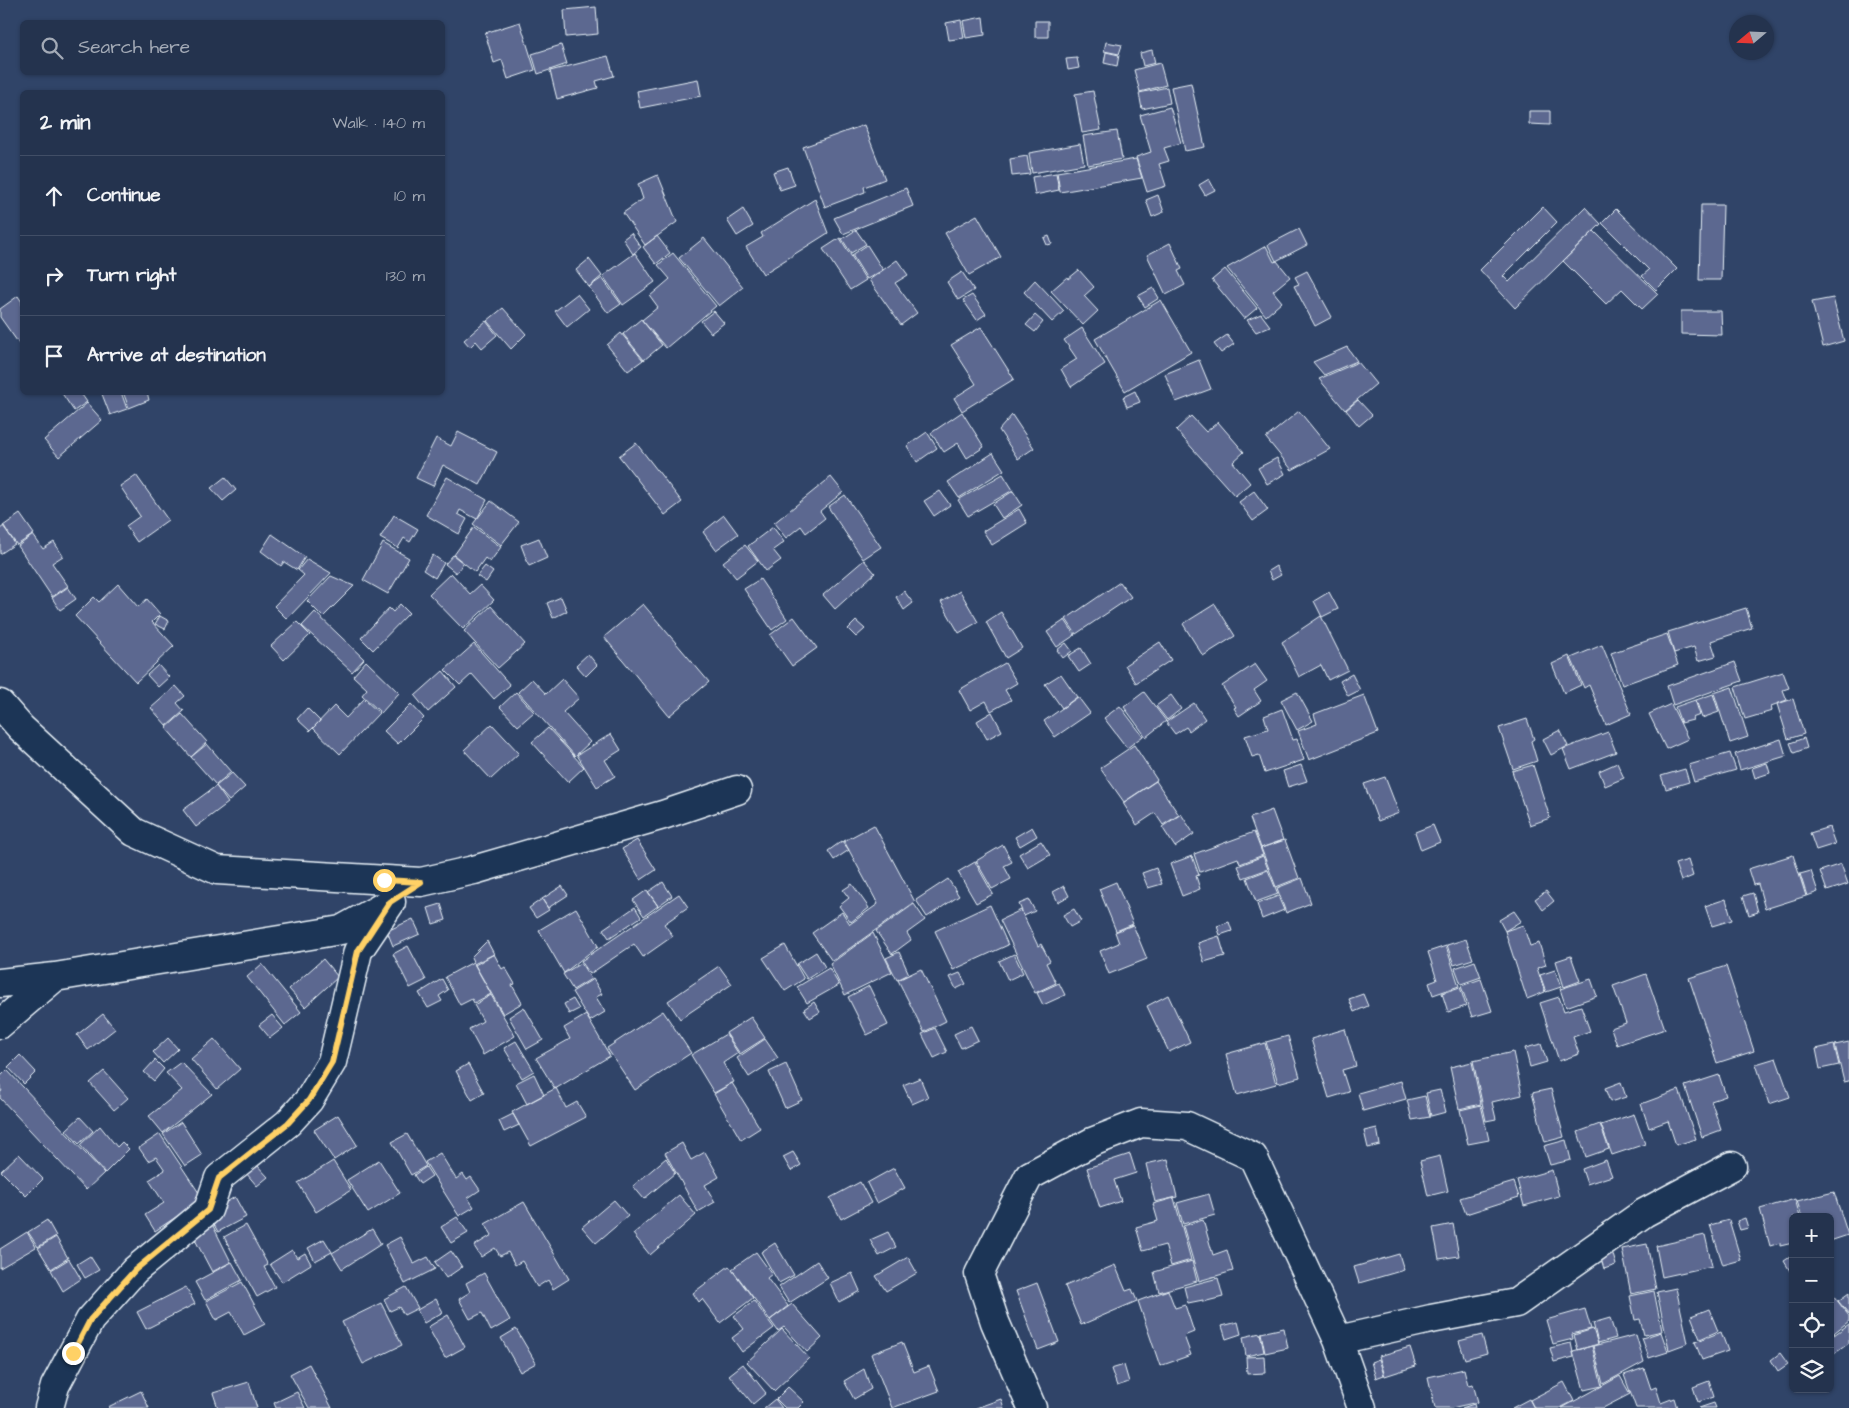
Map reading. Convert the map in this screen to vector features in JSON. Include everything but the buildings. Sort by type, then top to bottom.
[{"type":"street","points":[[0,704],[21,728],[134,832],[217,870],[421,882],[474,870],[663,815],[736,790]]},
{"type":"street","points":[[0,983],[55,977],[341,930],[421,882]]},
{"type":"street","points":[[49,1408],[55,1386],[90,1320],[135,1270],[208,1210],[219,1178],[288,1123],[309,1100],[332,1062],[358,951],[390,902]]},
{"type":"street","points":[[0,1024],[55,977]]},
{"type":"street","points":[[1032,1408],[995,1322],[979,1274],[1029,1176],[1092,1142],[1141,1123],[1187,1126],[1253,1157],[1338,1340],[1362,1408]]},
{"type":"street","points":[[1338,1340],[1431,1319],[1516,1303],[1644,1213],[1732,1166]]},
{"type":"route","points":[[73,1353],[90,1320],[135,1270],[208,1210],[219,1178],[288,1123],[309,1100],[332,1062],[358,951],[390,902],[421,882],[384,880]]}]
